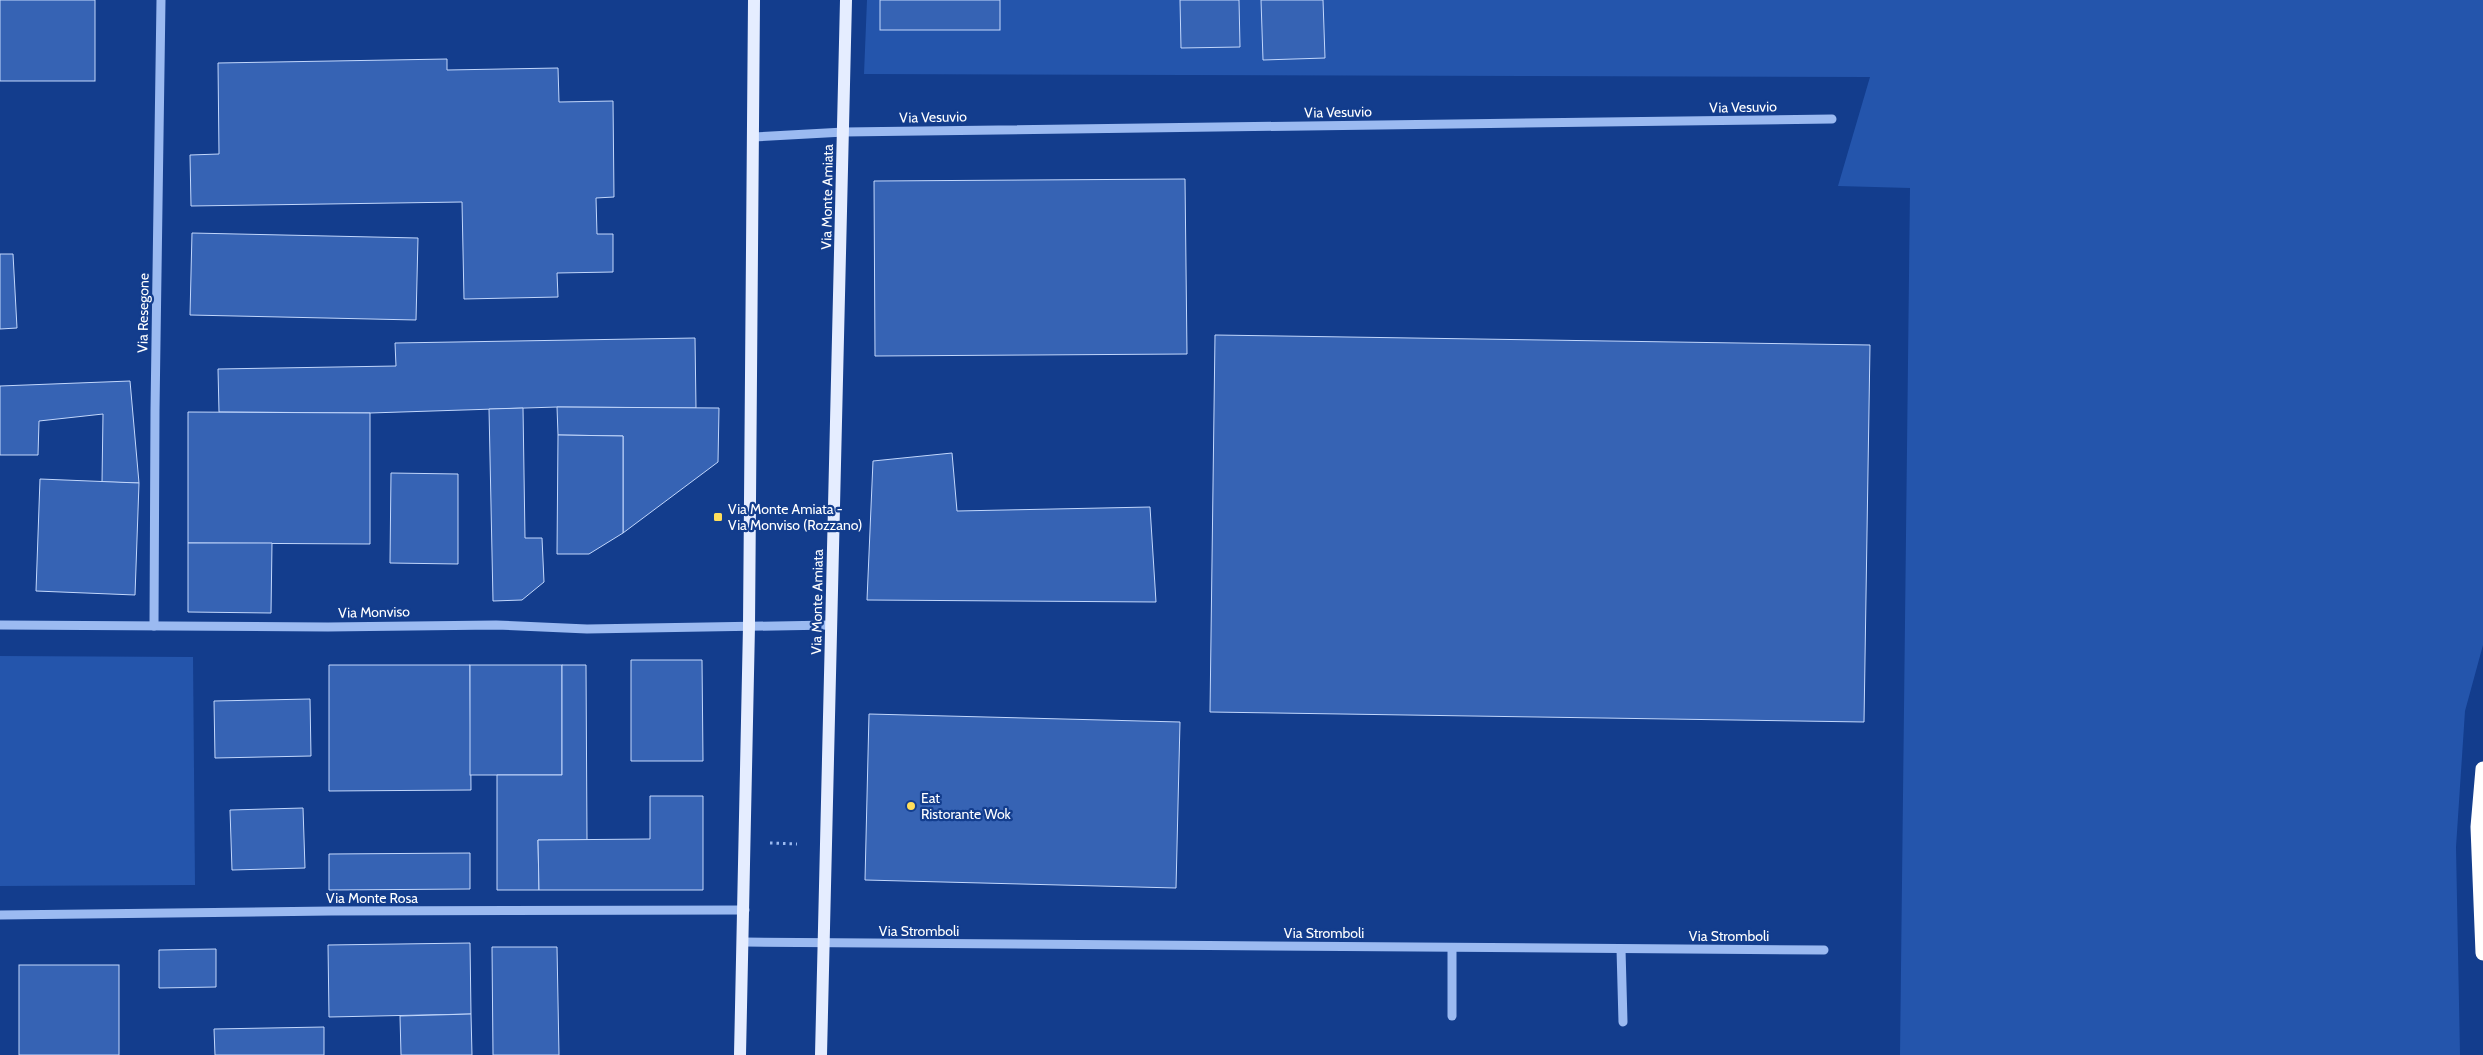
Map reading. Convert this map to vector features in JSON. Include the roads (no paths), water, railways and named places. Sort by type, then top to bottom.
[{"type":"highway","points":[[2483,769],[2478,827],[2483,953]]},
{"type":"main road","points":[[740,1055],[744,942],[749,626],[754,0]]},
{"type":"main road","name":"Via Monte Amiata","points":[[822,1055],[846,0]]},
{"type":"street","name":"Via Resegone","points":[[154,626],[154,410],[161,0]]},
{"type":"street","name":"Via Vesuvio","points":[[753,137],[844,132],[1832,119]]},
{"type":"street","name":"Via Monviso","points":[[0,625],[496,625],[587,629],[831,625]]},
{"type":"street","name":"Via Monte Rosa","points":[[0,916],[331,911],[744,910]]},
{"type":"street","name":"Via Stromboli","points":[[744,942],[1824,950]]},
{"type":"street","points":[[1452,948],[1452,1016]]},
{"type":"street","points":[[1621,949],[1623,1022]]},
{"type":"place","name":"Via Monte Amiata - Via Monviso (Rozzano)","points":[[718,517]]},
{"type":"place","name":"Eat Ristorante Wok","points":[[911,806]]}]
